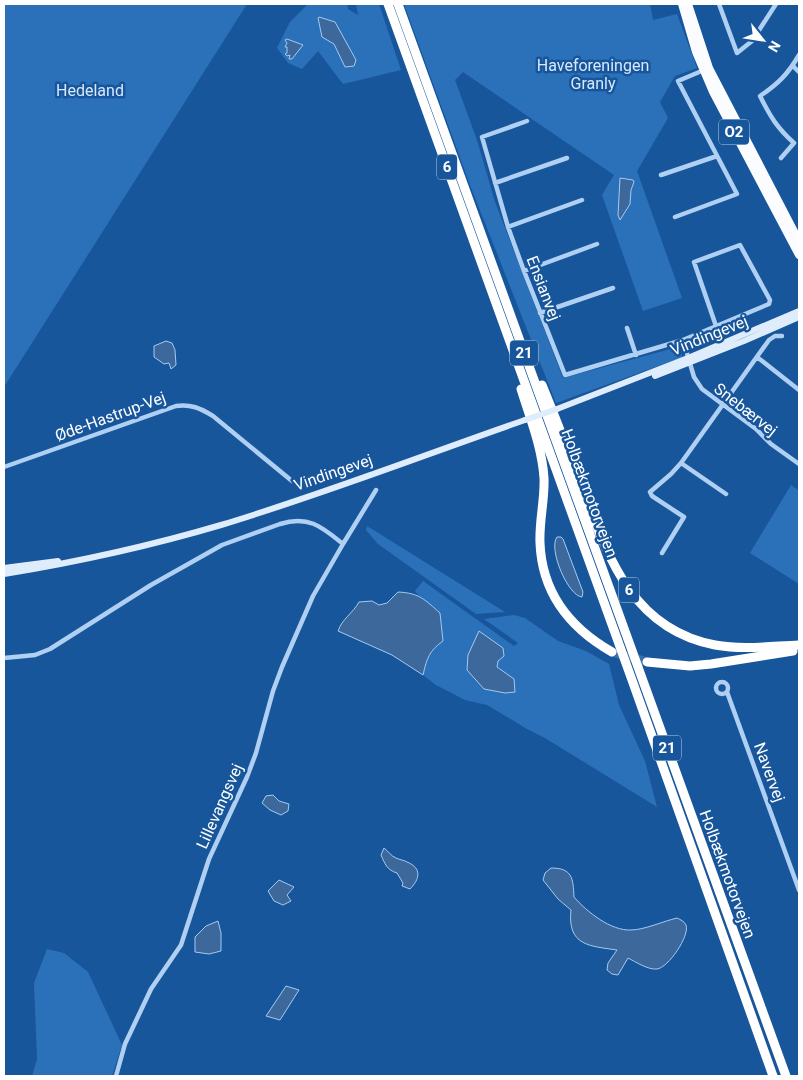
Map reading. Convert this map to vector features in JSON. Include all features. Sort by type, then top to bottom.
[{"type":"highway","name":"Holbækmotorvejen","points":[[388,4],[773,1076]]},
{"type":"highway","name":"Holbækmotorvejen","points":[[398,4],[786,1076]]},
{"type":"highway","name":"6","points":[[505,299],[523,337],[604,545],[630,592],[643,607],[660,621],[675,631],[696,639],[732,647],[799,645]]},
{"type":"highway","name":"6","points":[[506,330],[516,374],[533,425],[544,478],[540,542],[546,579],[555,599],[572,622],[582,632],[612,652]]},
{"type":"highway","points":[[647,662],[690,666],[799,650]]},
{"type":"main road","name":"O2","points":[[682,4],[690,34],[706,69],[799,255]]},
{"type":"main road","name":"O2","points":[[688,4],[706,69],[799,241]]},
{"type":"main road","name":"Vindingevej","points":[[689,361],[799,311]]},
{"type":"main road","name":"Vindingevej","points":[[4,574],[61,565],[164,541],[222,524],[612,391],[799,317]]},
{"type":"main road","name":"Vindingevej","points":[[4,568],[72,561]]},
{"type":"street","points":[[719,4],[737,53],[752,42],[776,4]]},
{"type":"street","points":[[781,158],[794,143],[772,120],[760,96],[778,84],[793,66],[799,55]]},
{"type":"street","points":[[793,66],[799,72]]},
{"type":"street","points":[[675,217],[737,194],[678,81],[706,69]]},
{"type":"street","name":"Ensianvej","points":[[527,121],[482,137],[508,227],[565,374],[683,340],[769,304],[770,300],[740,245],[694,262],[716,326]]},
{"type":"street","points":[[660,175],[717,156]]},
{"type":"street","points":[[495,183],[567,158]]},
{"type":"street","points":[[508,227],[582,200]]},
{"type":"street","points":[[524,271],[597,244]]},
{"type":"street","points":[[540,313],[613,288]]},
{"type":"street","points":[[627,328],[636,355]]},
{"type":"street","points":[[662,553],[684,517],[650,494],[681,463],[769,340],[775,336],[782,336]]},
{"type":"street","name":"Snebærvej","points":[[683,340],[694,377],[702,390],[753,427],[771,444],[799,464]]},
{"type":"street","points":[[757,357],[799,390]]},
{"type":"street","name":"Øde-Hastrup-Vej","points":[[4,467],[176,406],[187,404],[200,408],[213,416],[292,481]]},
{"type":"street","points":[[681,463],[726,494]]},
{"type":"street","name":"Lillevangsvej","points":[[116,1076],[125,1044],[151,989],[181,945],[209,859],[247,777],[256,753],[273,691],[313,596],[342,544],[376,490]]},
{"type":"street","points":[[4,658],[35,655],[50,649],[151,586],[222,545],[280,524],[289,521],[309,522],[325,529],[342,544]]},
{"type":"street","name":"Navervej","points":[[727,692],[799,890]]},
{"type":"green space","name":"Hedeland","points":[[4,4],[247,4],[4,387]]},
{"type":"green space","points":[[308,4],[347,4],[348,9],[358,15],[356,4],[379,4],[401,70],[343,84],[318,51],[302,69],[288,63],[277,48],[290,22]]},
{"type":"green space","name":"Haveforeningen Granly","points":[[404,4],[650,4],[653,20],[677,14],[697,68],[675,76],[660,102],[668,118],[637,171],[682,298],[643,311],[602,195],[614,175],[463,72],[455,80],[477,140],[495,202],[563,378],[678,347],[683,357],[556,403],[470,185]]},
{"type":"green space","points":[[791,485],[798,490],[799,488],[799,584],[750,553]]},
{"type":"green space","points":[[367,526],[505,612],[476,614],[378,544],[366,530]]},
{"type":"green space","points":[[423,581],[514,646],[518,643],[484,619],[514,615],[525,618],[558,641],[586,651],[609,664],[619,705],[645,761],[657,807],[545,738],[487,705],[465,700],[436,685],[423,675],[429,655],[443,641],[440,613],[415,591]]},
{"type":"green space","points":[[47,949],[64,953],[88,972],[122,1045],[112,1076],[32,1076],[37,1059],[34,983]]},
{"type":"shaded area","points":[[319,17],[335,22],[356,60],[354,66],[345,67],[334,44],[322,37]]},
{"type":"shaded area","points":[[285,40],[303,45],[292,59],[289,59],[290,55],[287,56],[285,54],[287,53],[287,47],[285,47],[287,43]]},
{"type":"shaded area","points":[[620,178],[633,180],[634,182],[631,190],[630,204],[620,220],[618,215]]},
{"type":"shaded area","points":[[166,341],[172,343],[175,350],[176,365],[171,369],[169,363],[164,364],[154,357],[154,346]]},
{"type":"shaded area","points":[[557,537],[563,539],[583,592],[582,597],[571,589],[561,571],[555,551]]},
{"type":"shaded area","points":[[398,592],[417,596],[440,613],[443,641],[429,655],[423,675],[392,655],[338,631],[359,602],[372,601],[379,605],[387,603]]},
{"type":"shaded area","points":[[479,631],[503,648],[504,656],[498,661],[497,667],[514,679],[515,692],[505,693],[484,689],[467,670],[468,655]]},
{"type":"shaded area","points":[[273,795],[279,801],[289,804],[288,811],[281,815],[270,810],[262,803],[266,796]]},
{"type":"shaded area","points":[[384,848],[394,857],[406,861],[415,867],[418,874],[416,881],[410,889],[402,886],[403,883],[397,873],[385,864],[381,855]]},
{"type":"shaded area","points":[[551,868],[568,872],[572,880],[574,897],[592,914],[615,927],[636,930],[677,918],[684,922],[686,925],[685,936],[677,951],[667,963],[657,969],[646,967],[628,958],[618,975],[612,974],[607,970],[608,963],[617,950],[590,945],[582,942],[577,937],[571,922],[571,910],[558,899],[543,880],[545,873]]},
{"type":"shaded area","points":[[279,880],[294,887],[287,895],[291,901],[283,905],[274,901],[268,891]]},
{"type":"shaded area","points":[[218,921],[221,933],[221,951],[209,954],[195,952],[195,937],[206,926]]},
{"type":"shaded area","points":[[286,986],[299,990],[280,1020],[266,1016]]},
{"type":"tunnel","points":[[612,652],[647,662]]}]
